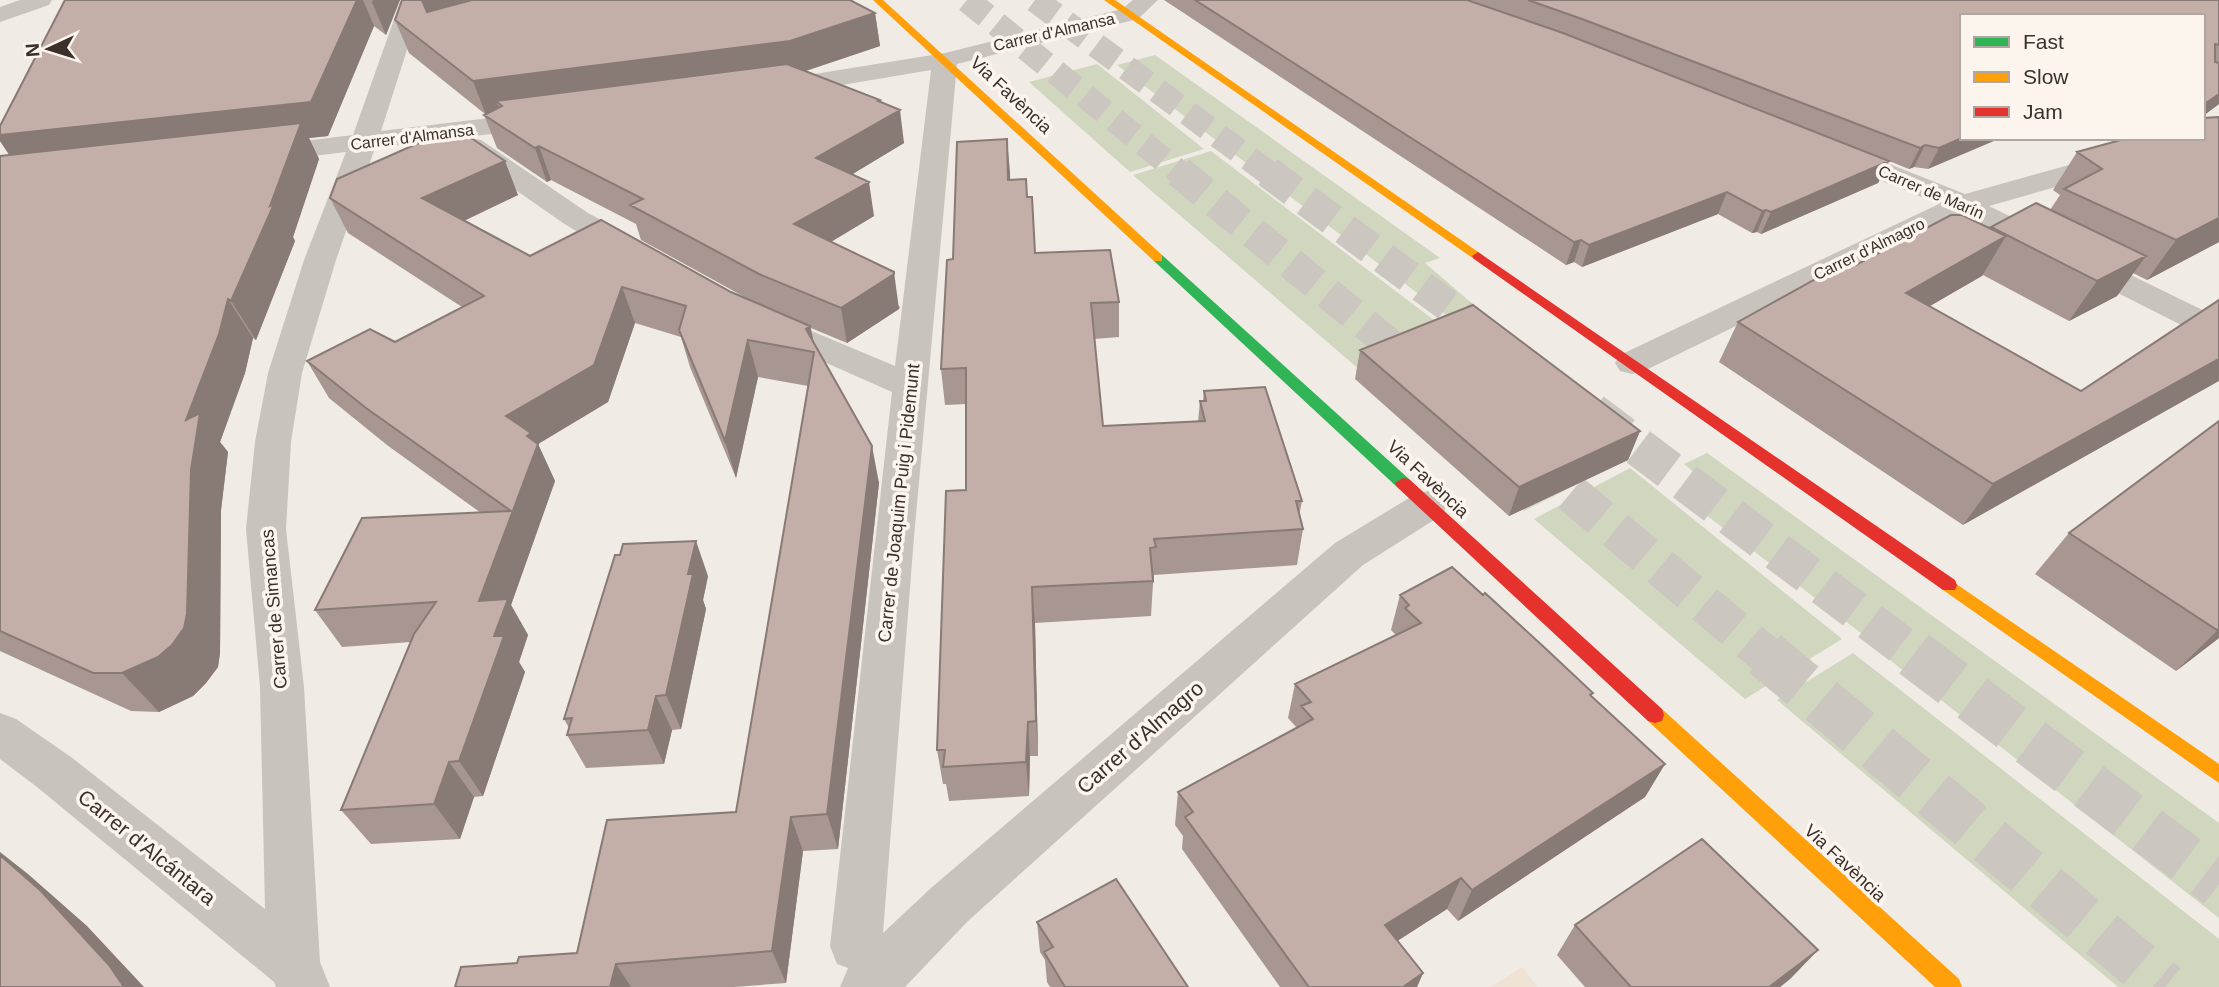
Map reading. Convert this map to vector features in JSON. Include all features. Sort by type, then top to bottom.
[{"type":"street","points":[[0,15],[41,0]]},
{"type":"street","name":"Carrer de Simancas","points":[[298,976],[282,687],[265,529],[273,442],[285,373],[320,260],[412,0]]},
{"type":"street","name":"Via Favència","points":[[878,0],[1951,987]]},
{"type":"street","points":[[1109,0],[1138,7],[1632,363],[2219,775]]},
{"type":"street","name":"Carrer d'Almansa","points":[[754,91],[945,60],[1138,7]]},
{"type":"street","name":"Carrer de Joaquim Puig i Pidemunt","points":[[861,966],[910,386],[945,60]]},
{"type":"street","name":"Carrer d'Almansa","points":[[242,157],[565,117]]},
{"type":"street","name":"Carrer d'Almagro","points":[[1632,363],[1963,204],[2190,140]]},
{"type":"street","name":"Carrer de Marín","points":[[1808,141],[1963,204],[2219,331]]},
{"type":"street","points":[[471,146],[577,219],[660,266]]},
{"type":"street","points":[[742,312],[910,386]]},
{"type":"street","name":"Carrer d'Almagro","points":[[861,966],[949,905],[1342,560],[1428,505]]},
{"type":"street","name":"Carrer d'Alcántara","points":[[0,733],[54,772],[298,976]]},
{"type":"green space","points":[[1155,55],[1440,258],[1425,263],[1510,336],[1487,346],[1117,65]]},
{"type":"green space","points":[[1097,64],[1204,149],[1130,172],[1029,82]]},
{"type":"green space","points":[[1211,151],[1621,462],[1524,511],[1133,175]]},
{"type":"green space","points":[[1707,453],[2219,823],[2219,918],[1872,646],[1874,643],[1697,508],[1697,475],[1684,464]]},
{"type":"green space","points":[[1630,468],[1842,639],[1745,699],[1534,519]]},
{"type":"green space","points":[[1853,653],[2219,939],[2219,987],[2118,987],[1777,700]]},
{"type":"shaded area","points":[[1522,967],[1538,987],[1490,987]]},
{"type":"building","points":[[65,0],[357,0],[311,102],[0,135],[0,126]]},
{"type":"building","points":[[402,0],[422,0],[427,12],[472,0],[850,0],[875,13],[790,41],[473,81],[395,20]]},
{"type":"building","points":[[1195,0],[1467,0],[1563,33],[1889,161],[1771,212],[1762,211],[1727,192],[1589,245],[1581,240],[1574,242]]},
{"type":"building","points":[[1528,0],[2219,0],[2219,45],[2215,44],[2215,62],[2219,63],[2219,94],[2205,104],[2205,14],[1960,14],[1960,139],[1939,148],[1925,145],[1920,148]]},
{"type":"building","points":[[787,64],[900,110],[816,158],[869,182],[794,224],[894,272],[841,308],[759,274],[630,205],[643,199],[539,146],[535,148],[484,115],[502,106],[496,101]]},
{"type":"building","points":[[2219,117],[2219,218],[2176,240],[2064,189],[2102,169],[2077,152],[2121,140],[2205,140],[2205,118]]},
{"type":"building","points":[[301,123],[270,206],[274,204],[231,301],[228,299],[219,334],[186,420],[200,413],[191,470],[187,614],[184,628],[172,645],[158,657],[122,673],[93,673],[0,631],[0,156]]},
{"type":"building","points":[[455,127],[505,161],[422,198],[530,256],[601,220],[731,292],[810,326],[806,329],[872,446],[827,814],[791,817],[772,951],[616,964],[610,987],[455,987],[461,967],[517,963],[519,957],[577,953],[607,820],[736,812],[814,352],[748,340],[725,441],[679,330],[686,306],[622,287],[594,365],[506,416],[531,433],[527,436],[538,444],[479,601],[508,599],[494,636],[504,636],[459,761],[449,762],[434,804],[341,810],[414,634],[436,602],[315,610],[362,518],[511,511],[366,408],[307,361],[370,329],[395,342],[484,296],[330,198],[337,179]]},
{"type":"building","points":[[1007,139],[1008,180],[1026,179],[1027,197],[1032,197],[1035,253],[1110,250],[1119,302],[1091,303],[1103,426],[1205,421],[1200,401],[1206,401],[1204,391],[1265,387],[1302,501],[1296,501],[1303,529],[1154,539],[1156,547],[1150,548],[1153,581],[1032,587],[1036,721],[1028,722],[1026,762],[943,767],[945,750],[937,750],[946,491],[966,490],[966,368],[941,369],[947,260],[953,259],[957,142]]},
{"type":"building","points":[[2036,203],[2146,256],[2097,281],[1991,227]]},
{"type":"building","points":[[1951,215],[1962,215],[2006,236],[1906,293],[2081,391],[2219,300],[2219,359],[1993,484],[1738,322],[1848,261],[1856,265]]},
{"type":"building","points":[[1473,305],[1640,431],[1519,487],[1360,350]]},
{"type":"building","points":[[2219,421],[2219,629],[2217,630],[2069,533]]},
{"type":"building","points":[[696,541],[688,574],[693,574],[666,695],[656,696],[648,730],[567,735],[572,718],[564,719],[615,555],[620,555],[623,544]]},
{"type":"building","points":[[1452,567],[1545,648],[1593,693],[1590,695],[1665,764],[1472,890],[1461,878],[1385,925],[1423,973],[1403,987],[1309,987],[1185,817],[1193,812],[1178,792],[1313,719],[1301,706],[1311,702],[1295,684],[1421,623],[1405,608],[1409,605],[1400,595]]},
{"type":"building","points":[[1702,839],[1818,950],[1769,987],[1631,987],[1575,925]]},
{"type":"building","points":[[0,855],[41,891],[109,965],[124,987],[0,987]]},
{"type":"building","points":[[1116,879],[1188,987],[1065,987],[1044,952],[1053,947],[1037,922]]},
{"type":"tunnel","points":[[967,0],[1181,174]]},
{"type":"tunnel","points":[[1035,0],[1270,174]]},
{"type":"tunnel","points":[[1179,172],[1425,373]]},
{"type":"tunnel","points":[[1268,172],[1498,343]]},
{"type":"tunnel","points":[[1592,412],[1916,656]]},
{"type":"tunnel","points":[[1526,456],[1767,656]]},
{"type":"tunnel","points":[[1765,654],[2165,987]]},
{"type":"tunnel","points":[[1914,654],[2219,884]]},
{"type":"traffic: fast","points":[[1158,258],[1403,483]]},
{"type":"traffic: slow","points":[[878,0],[1158,258]]},
{"type":"traffic: slow","points":[[1109,0],[1478,256]]},
{"type":"traffic: slow","points":[[1949,585],[2219,775]]},
{"type":"traffic: slow","points":[[1655,715],[1951,987]]},
{"type":"traffic: jam","points":[[1478,256],[1949,585]]},
{"type":"traffic: jam","points":[[1403,483],[1655,715]]}]
